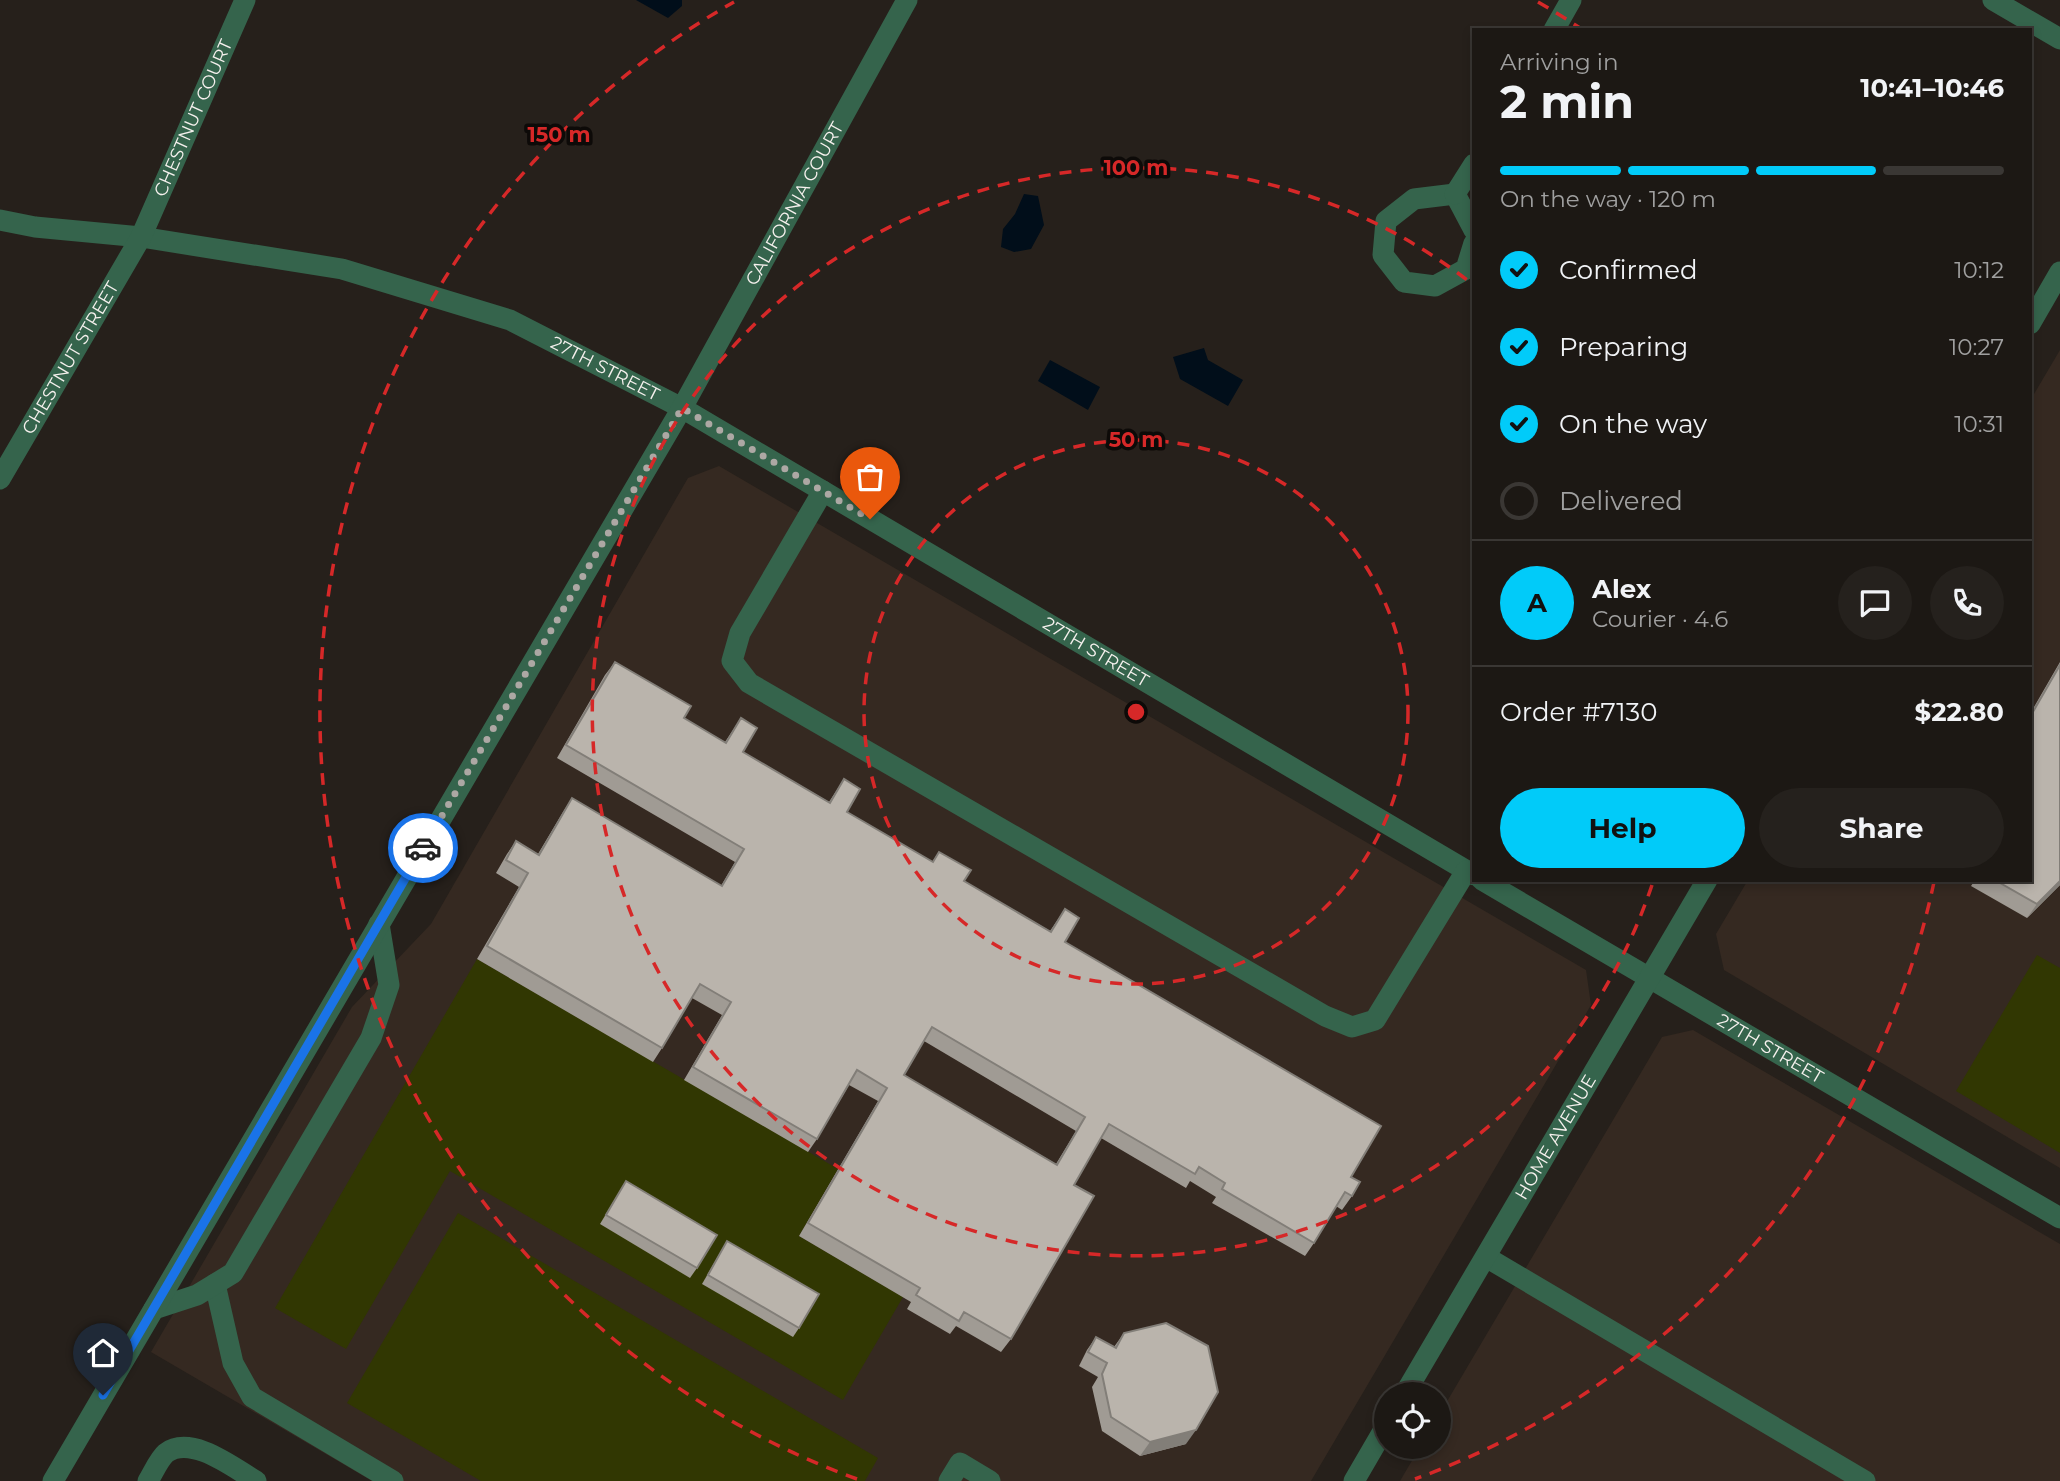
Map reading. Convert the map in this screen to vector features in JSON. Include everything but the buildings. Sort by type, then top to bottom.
[{"type":"street","name":"CHESTNUT COURT","points":[[141,237],[245,0]]},
{"type":"street","name":"CALIFORNIA COURT","points":[[53,1481],[682,408],[907,0]]},
{"type":"street","points":[[1555,28],[1571,0]]},
{"type":"street","points":[[1993,0],[2060,39]]},
{"type":"street","points":[[1455,194],[1472,167]]},
{"type":"street","points":[[1455,194],[1472,226]]},
{"type":"street","points":[[1455,194],[1414,199],[1386,221],[1383,255],[1404,282],[1436,286],[1466,269],[1472,250]]},
{"type":"street","name":"27TH STREET","points":[[0,220],[35,228],[141,237],[342,269],[510,320],[682,408],[1472,875]]},
{"type":"street","name":"CHESTNUT STREET","points":[[0,479],[141,237]]},
{"type":"street","points":[[2032,321],[2060,272]]},
{"type":"street","points":[[822,491],[740,633],[733,661],[749,683],[1325,1016],[1352,1027],[1375,1020],[1472,879]]},
{"type":"street","name":"27TH STREET","points":[[1484,882],[2060,1218]]},
{"type":"street","name":"HOME AVENUE","points":[[1412,1382],[1706,882]]},
{"type":"street","points":[[154,1309],[197,1295],[233,1273],[371,1038],[389,985],[379,924]]},
{"type":"street","points":[[1486,1256],[1865,1481]]},
{"type":"street","points":[[215,1284],[233,1363],[252,1397],[393,1481]]},
{"type":"street","points":[[148,1481],[166,1453],[186,1446],[208,1453],[256,1481]]},
{"type":"street","points":[[1353,1481],[1374,1446]]},
{"type":"street","points":[[949,1481],[960,1463],[990,1481]]},
{"type":"shaded area","points":[[2060,350],[2060,1168],[1724,970],[1716,934],[1747,882],[2032,882],[2032,398]]},
{"type":"shaded area","points":[[719,466],[1586,970],[1591,1005],[1311,1481],[372,1481],[151,1352],[352,1007],[431,924],[688,478]]},
{"type":"shaded area","points":[[1693,1030],[2060,1244],[2060,1481],[1400,1481],[1413,1459],[1451,1459],[1451,1395],[1662,1037]]},
{"type":"green space","points":[[2037,955],[2060,968],[2060,1153],[1956,1091]]},
{"type":"green space","points":[[477,959],[838,1169],[799,1236],[903,1297],[843,1400],[450,1171],[346,1349],[275,1308]]},
{"type":"green space","points":[[458,1213],[878,1458],[865,1481],[481,1481],[347,1403]]},
{"type":"water","points":[[636,0],[682,0],[682,6],[668,18]]},
{"type":"water","points":[[1024,194],[1038,196],[1044,225],[1031,249],[1014,252],[1001,247],[1003,229],[1015,214]]},
{"type":"water","points":[[1204,348],[1208,360],[1243,380],[1228,406],[1180,379],[1173,357]]},
{"type":"water","points":[[1050,360],[1100,387],[1088,410],[1038,381]]},
{"type":"way so far","points":[[423,848],[682,408],[870,519]]},
{"type":"route","points":[[103,1395],[423,848]]}]
